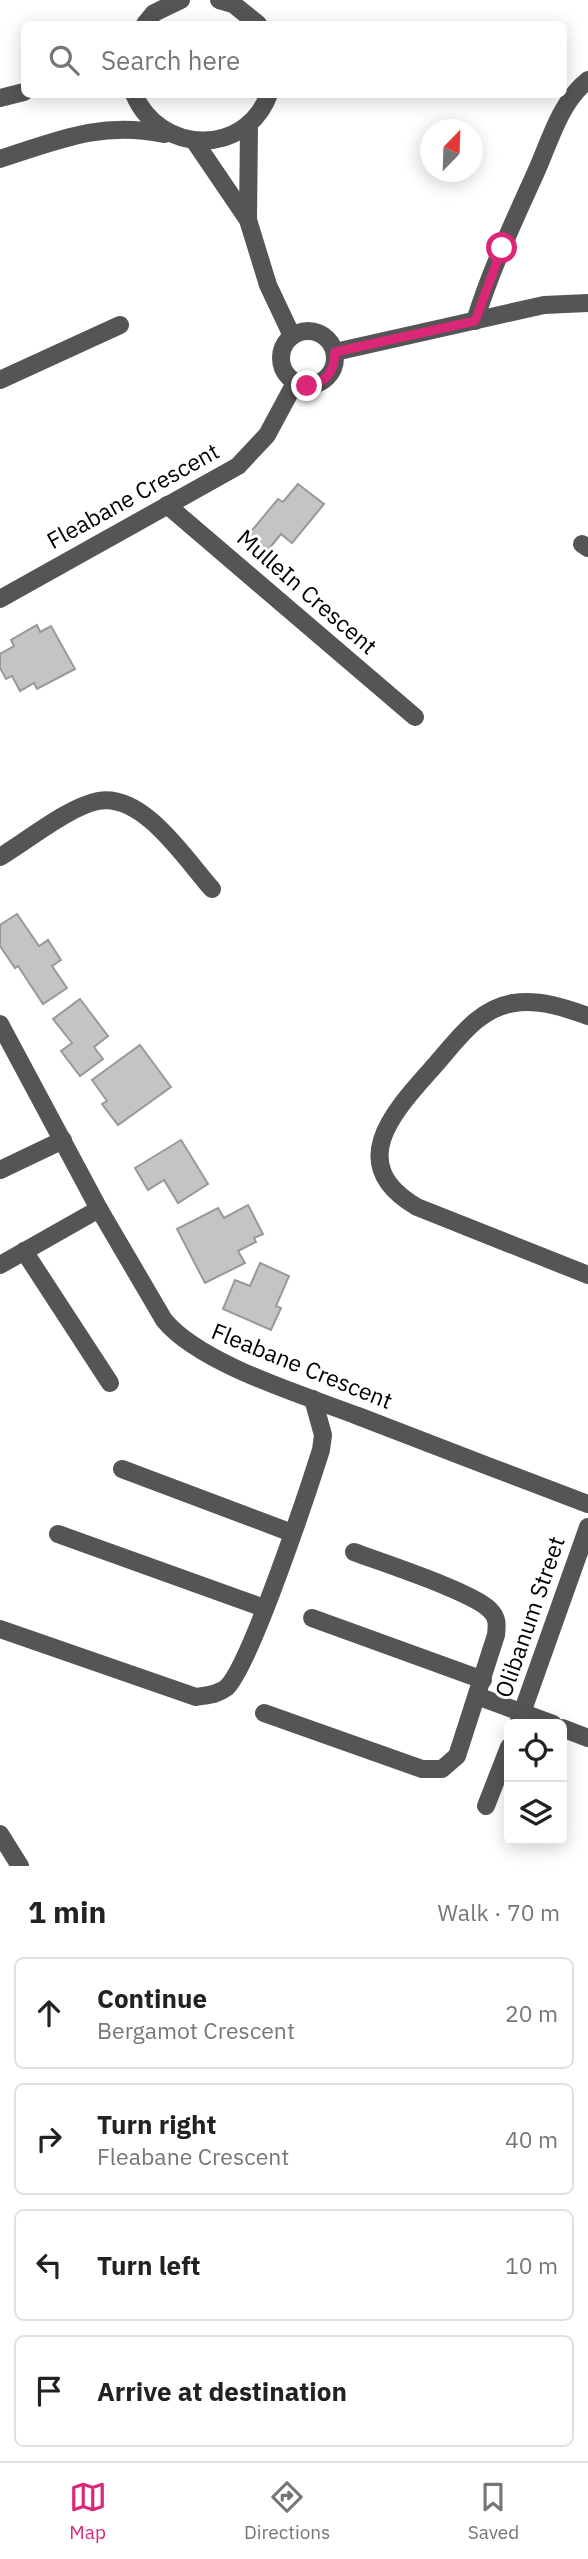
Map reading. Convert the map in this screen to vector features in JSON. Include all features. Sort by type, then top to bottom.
[{"type":"street","points":[[151,13],[181,0]]},
{"type":"street","points":[[219,0],[233,4],[254,21]]},
{"type":"street","points":[[475,321],[497,258],[561,114],[579,87],[588,80]]},
{"type":"street","points":[[0,98],[21,93]]},
{"type":"street","points":[[135,98],[139,108],[153,124],[171,136]]},
{"type":"street","points":[[0,159],[92,131],[120,128],[195,142],[224,139],[249,125],[265,107],[268,98]]},
{"type":"street","points":[[248,220],[249,125]]},
{"type":"street","points":[[195,142],[248,220],[268,285],[292,336]]},
{"type":"street","points":[[335,352],[544,305],[588,303]]},
{"type":"street","points":[[0,380],[120,325]]},
{"type":"street","points":[[308,330],[320,333],[330,341],[335,352],[335,365],[330,376],[307,386],[295,383],[286,375],[280,363],[280,351],[292,336],[308,330]]},
{"type":"street","name":"Fleabane Crescent","points":[[0,599],[218,479],[250,456],[267,435],[295,383]]},
{"type":"street","name":"MulleIn Crescent","points":[[167,505],[415,718]]},
{"type":"street","points":[[0,857],[75,811],[98,801],[117,802],[134,807],[152,821],[212,889]]},
{"type":"street","points":[[588,1016],[564,1007],[515,1002],[476,1019],[391,1114],[381,1136],[380,1159],[385,1178],[398,1196],[417,1208],[588,1275]]},
{"type":"street","name":"Fleabane Crescent","points":[[0,1024],[99,1209],[164,1320],[177,1336],[209,1356],[313,1399],[588,1504]]},
{"type":"street","points":[[0,1170],[63,1140]]},
{"type":"street","points":[[0,1265],[99,1209]]},
{"type":"street","points":[[24,1251],[110,1383]]},
{"type":"street","points":[[0,1629],[195,1696],[213,1695],[226,1688],[235,1677],[264,1608],[321,1450],[323,1435],[313,1399]]},
{"type":"street","points":[[122,1469],[292,1533]]},
{"type":"street","name":"Olibanum Street","points":[[520,1718],[588,1527]]},
{"type":"street","points":[[58,1534],[264,1608]]},
{"type":"street","points":[[264,1713],[362,1749],[433,1770],[442,1769],[457,1756],[496,1635],[497,1622],[493,1612],[466,1596],[354,1552]]},
{"type":"street","points":[[312,1618],[480,1688],[520,1718]]},
{"type":"street","points":[[567,1730],[588,1738]]},
{"type":"street","points":[[486,1806],[504,1760]]},
{"type":"street","points":[[0,1834],[20,1866]]},
{"type":"building","points":[[298,484],[324,504],[292,543],[281,534],[268,550],[249,534],[278,499],[283,502]]},
{"type":"building","points":[[37,625],[40,632],[51,626],[75,669],[37,689],[34,683],[20,691],[12,676],[6,679],[0,668],[0,654],[14,646],[11,640]]},
{"type":"building","points":[[17,914],[39,946],[48,940],[61,960],[52,966],[67,988],[43,1004],[18,966],[15,968],[0,946],[0,925]]},
{"type":"building","points":[[80,999],[108,1036],[94,1047],[103,1059],[80,1076],[61,1051],[72,1043],[53,1019]]},
{"type":"building","points":[[140,1045],[171,1087],[118,1125],[102,1104],[107,1101],[92,1080]]},
{"type":"building","points":[[181,1140],[208,1184],[178,1203],[164,1180],[148,1190],[135,1168]]},
{"type":"building","points":[[248,1205],[263,1234],[254,1238],[256,1242],[238,1251],[245,1263],[205,1283],[177,1229],[218,1208],[224,1218]]},
{"type":"building","points":[[260,1263],[289,1276],[276,1306],[281,1308],[271,1330],[223,1309],[235,1280],[250,1286]]},
{"type":"route","points":[[307,386],[330,376],[335,365],[335,352],[475,321],[502,248]]}]
